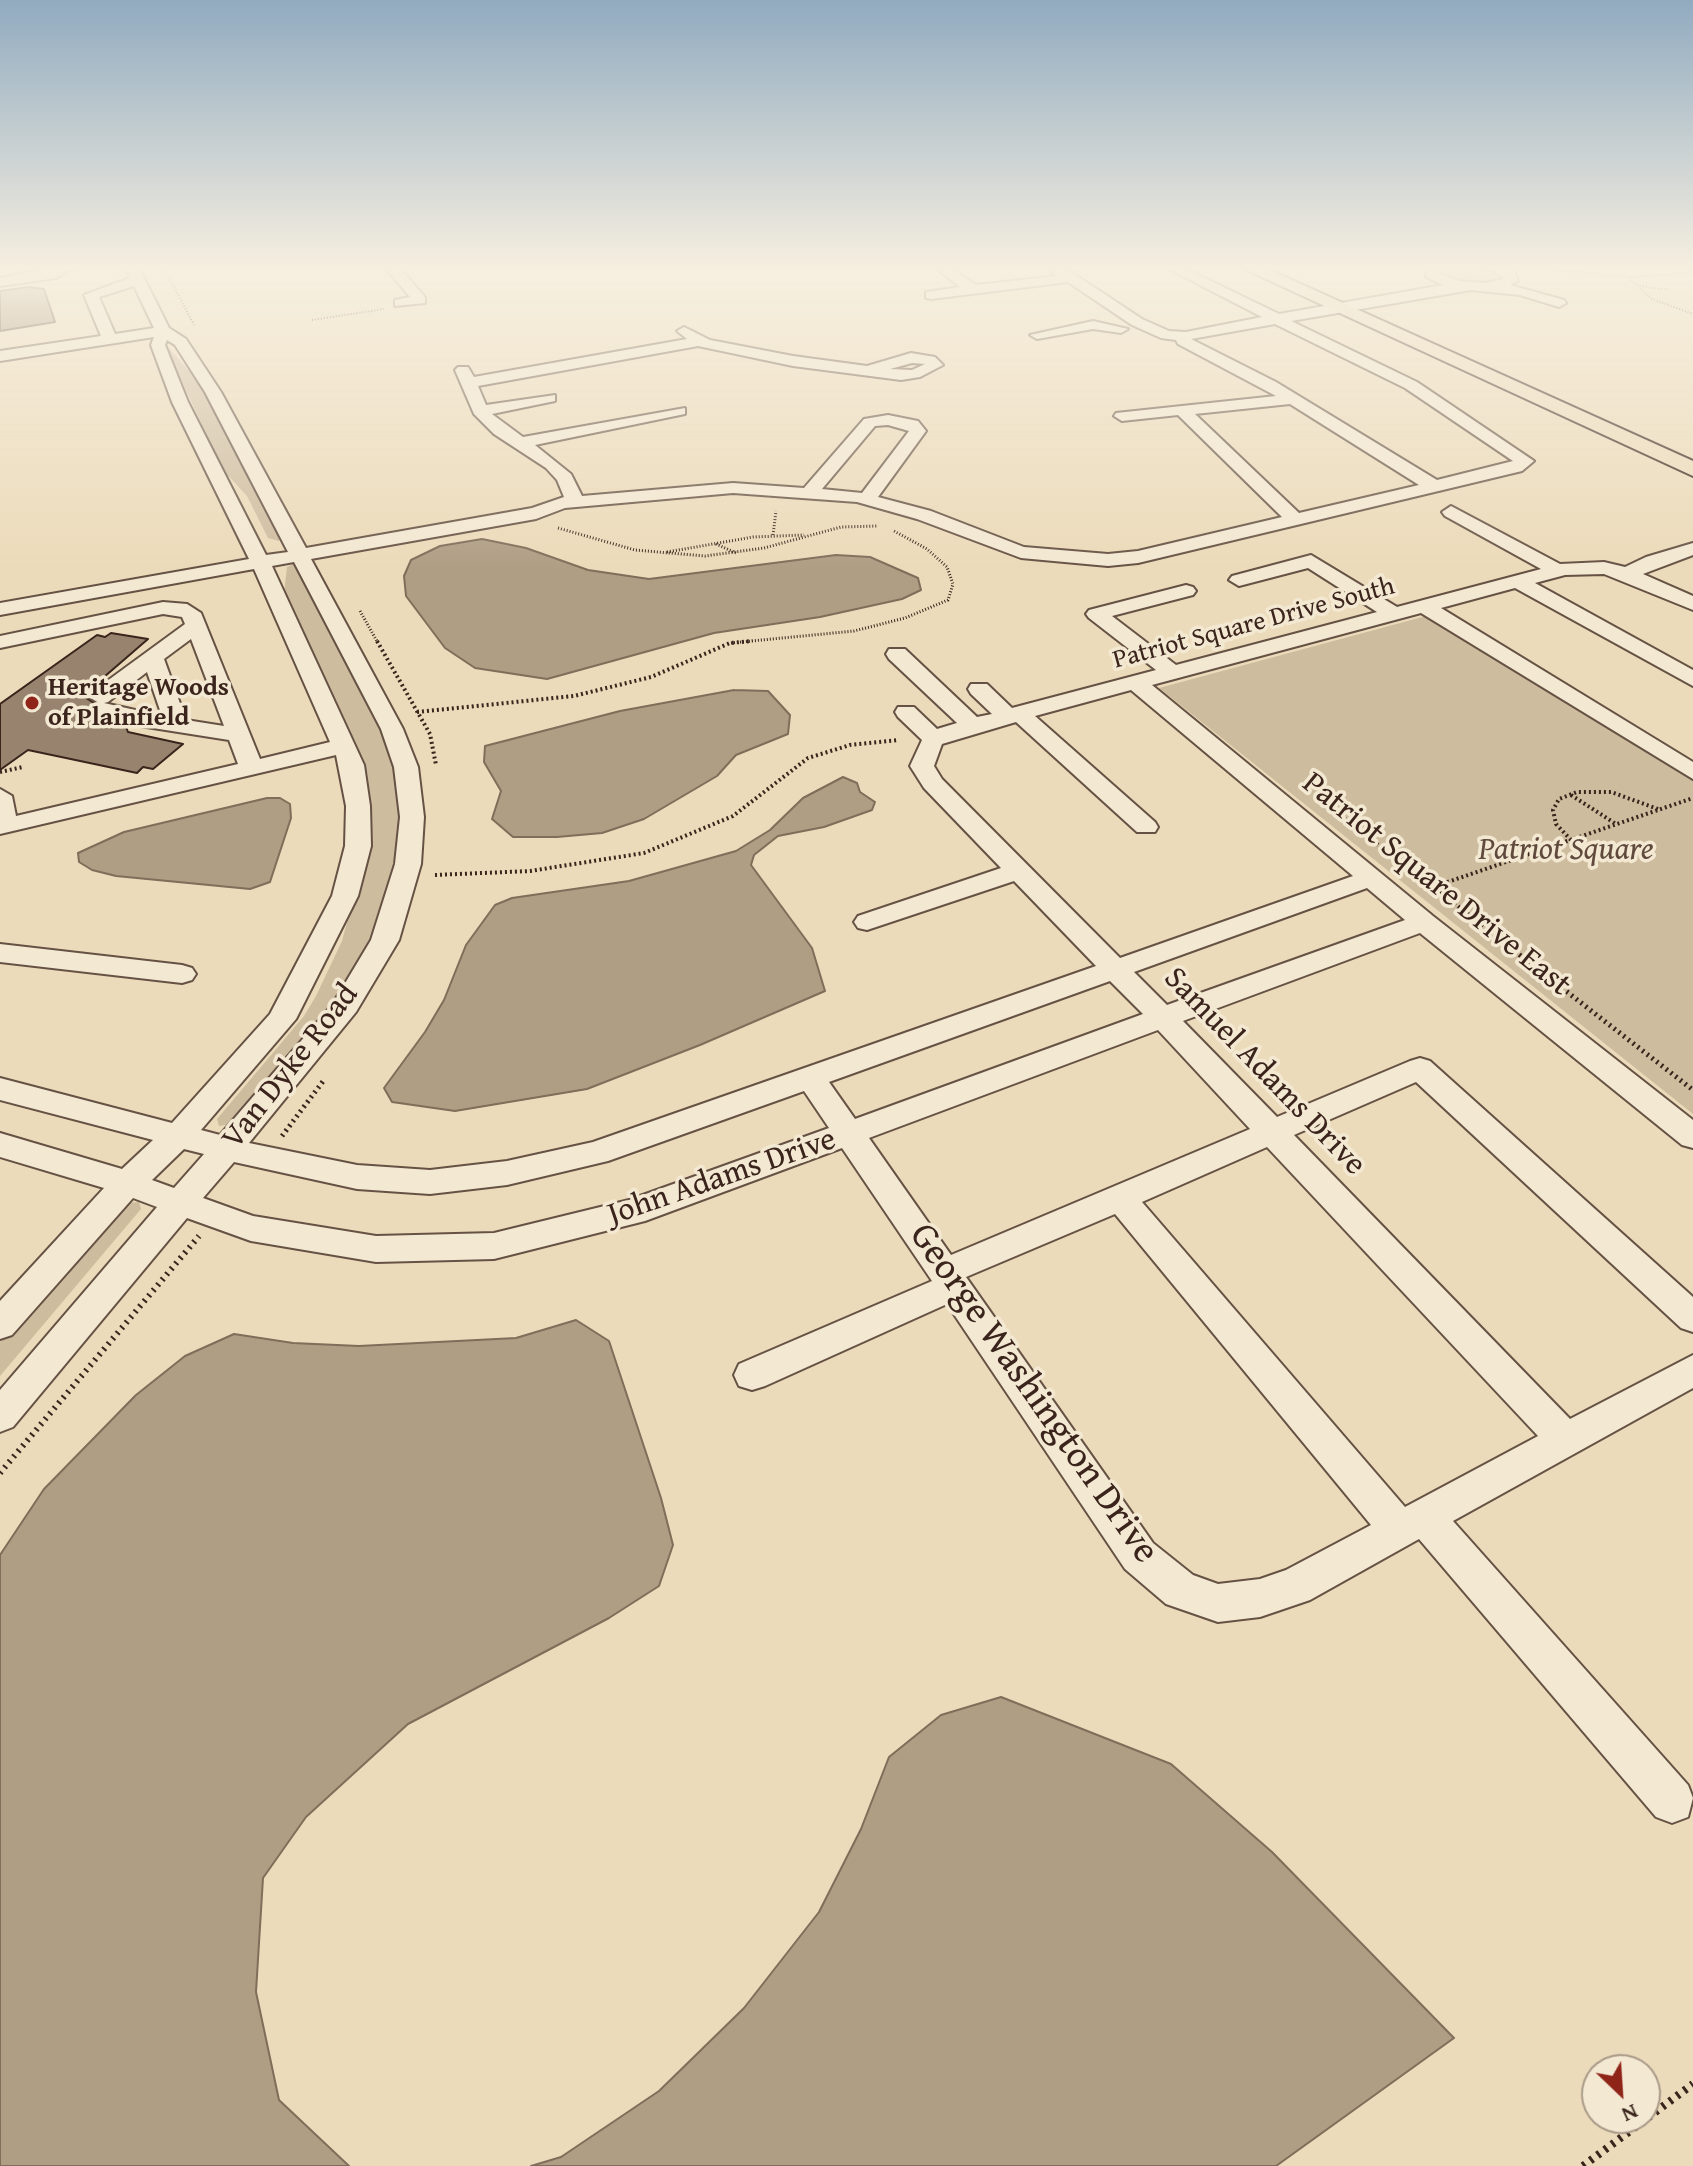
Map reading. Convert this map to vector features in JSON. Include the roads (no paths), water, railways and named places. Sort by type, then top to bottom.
[{"type":"main road","points":[[1468,367],[1693,469]]},
{"type":"street","name":"Van Dyke Road","points":[[0,1325],[126,1185],[180,1134],[282,1019],[345,896],[358,846],[358,806],[352,765],[257,557],[180,402],[167,367]]},
{"type":"street","name":"Van Dyke Road","points":[[0,1416],[342,1012],[385,940],[408,864],[412,817],[406,767],[392,729],[300,551],[197,367]]},
{"type":"street","points":[[526,367],[466,376],[480,411],[560,472],[569,502]]},
{"type":"street","points":[[840,367],[867,371]]},
{"type":"street","points":[[1235,367],[1293,399],[1432,485]]},
{"type":"street","points":[[0,609],[257,557],[536,513],[569,502],[733,488],[811,491],[867,499],[924,515],[1021,552],[1081,560],[1138,557],[1516,467],[1525,461],[1411,385],[1374,367]]},
{"type":"street","points":[[480,411],[549,398]]},
{"type":"street","points":[[1122,416],[1293,399]]},
{"type":"street","points":[[1182,410],[1295,519]]},
{"type":"street","points":[[520,443],[679,411]]},
{"type":"street","points":[[811,491],[870,422],[888,420],[912,425],[918,431],[867,499]]},
{"type":"street","points":[[1451,512],[1558,571]]},
{"type":"street","points":[[1627,574],[1693,549]]},
{"type":"street","points":[[1239,580],[1311,561],[1395,615]]},
{"type":"street","name":"Patriot Square Drive South","points":[[922,744],[973,726],[1558,571],[1604,568],[1627,574],[1693,604]]},
{"type":"street","points":[[1519,582],[1693,679]]},
{"type":"street","points":[[92,591],[102,621]]},
{"type":"street","points":[[1174,674],[1096,614],[1186,591]]},
{"type":"street","points":[[1425,607],[1693,772]]},
{"type":"street","points":[[0,642],[180,608],[191,613],[251,767]]},
{"type":"street","points":[[196,625],[152,656],[101,703],[121,716],[239,735]]},
{"type":"street","points":[[897,654],[973,726]]},
{"type":"street","points":[[152,656],[177,725]]},
{"type":"street","points":[[1664,689],[1693,679]]},
{"type":"street","name":"Patriot Square Drive East","points":[[1137,684],[1424,922],[1693,1137]]},
{"type":"street","points":[[979,689],[1146,827]]},
{"type":"street","points":[[906,712],[922,744]]},
{"type":"street","name":"Samuel Adams Drive","points":[[922,744],[922,766],[932,783],[1162,1017],[1565,1439]]},
{"type":"street","points":[[0,796],[3,826],[344,746]]},
{"type":"street","points":[[867,922],[1018,871]]},
{"type":"street","name":"John Adams Drive","points":[[0,1089],[264,1158],[357,1177],[430,1182],[507,1173],[597,1153],[1372,878]]},
{"type":"street","name":"John Adams Drive","points":[[0,1145],[251,1228],[376,1249],[494,1246],[633,1212],[1424,922]]},
{"type":"street","points":[[0,953],[182,974]]},
{"type":"street","points":[[752,1375],[1120,1198],[1420,1068],[1693,1318]]},
{"type":"street","name":"George Washington Drive","points":[[811,1078],[1139,1556],[1180,1590],[1218,1603],[1260,1598],[1296,1586],[1693,1370]]},
{"type":"street","points":[[1120,1198],[1412,1522],[1672,1801]]},
{"type":"place","name":"Heritage Woods of Plainfield","points":[[32,703]]},
{"type":"park label","name":"Patriot Square","points":[[1566,851]]}]
